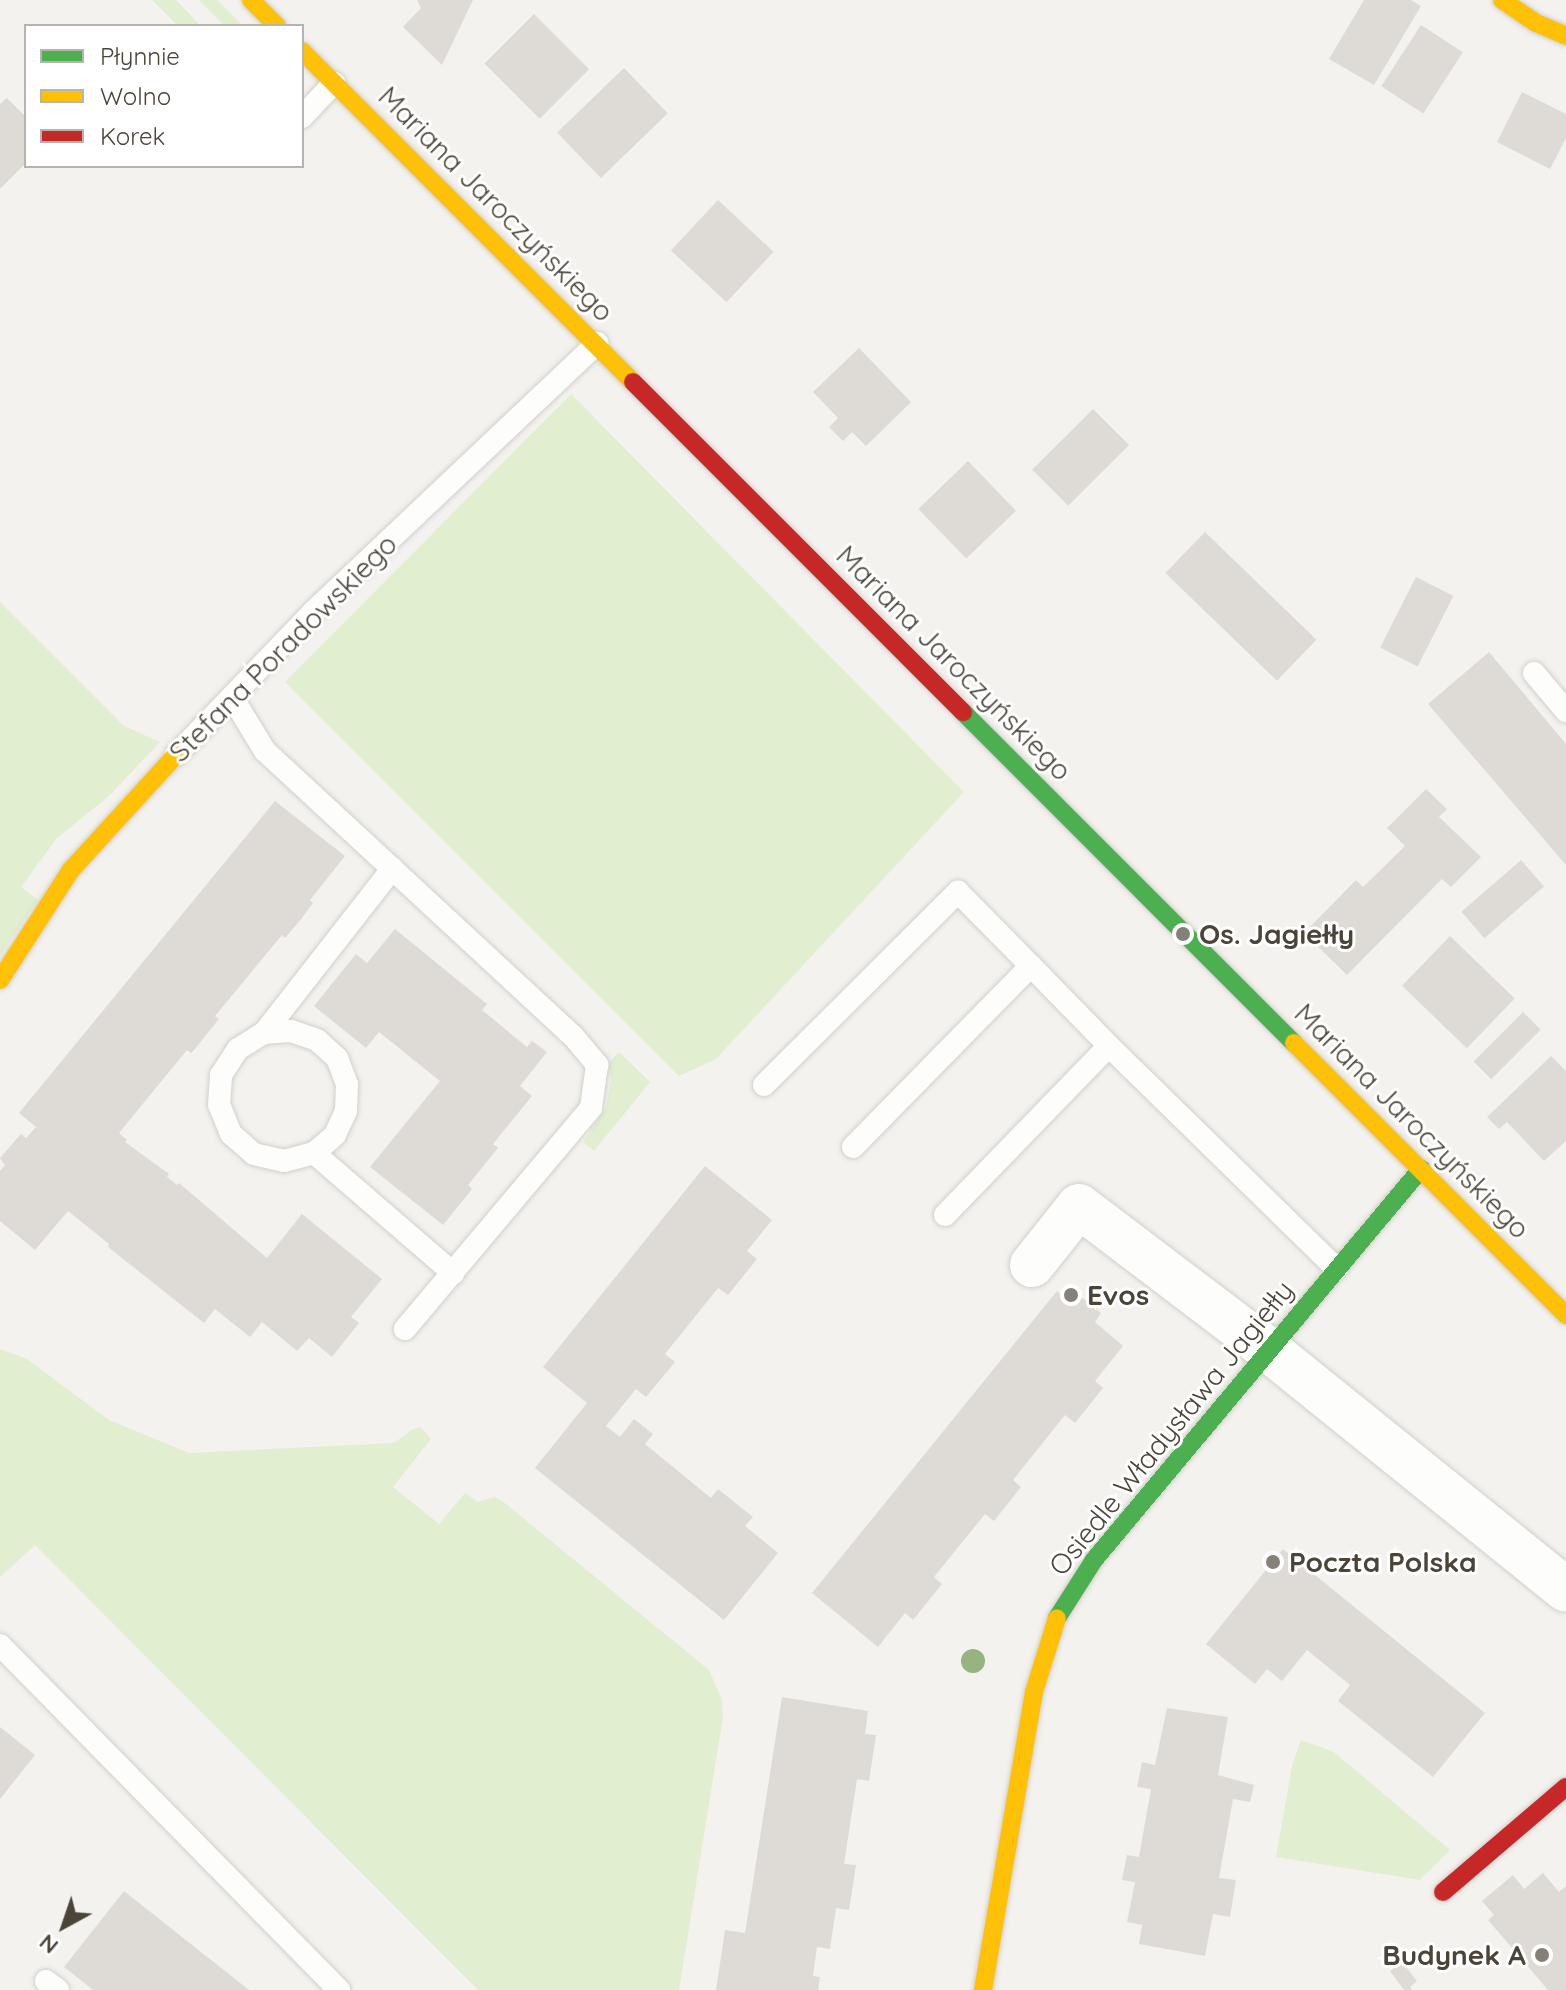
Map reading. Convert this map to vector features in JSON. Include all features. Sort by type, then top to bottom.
[{"type":"street","points":[[251,0],[275,24]]},
{"type":"street","points":[[1502,0],[1536,23],[1566,36]]},
{"type":"street","name":"Mariana Jaroczyńskiego","points":[[304,53],[598,343],[1566,1315]]},
{"type":"street","name":"Stefana Poradowskiego","points":[[0,980],[71,870],[176,755]]},
{"type":"street","name":"Osiedle Władysława Jagiełły","points":[[983,1990],[1034,1692],[1055,1621],[1094,1560],[1421,1169]]},
{"type":"street","points":[[1032,1265],[1079,1206],[1270,1351],[1566,1590]]},
{"type":"street","points":[[1443,1892],[1566,1787]]},
{"type":"lane","points":[[304,115],[334,83]]},
{"type":"lane","name":"Stefana Poradowskiego","points":[[176,755],[312,613],[598,343]]},
{"type":"lane","points":[[1534,673],[1566,711]]},
{"type":"lane","points":[[232,697],[265,751],[573,1036],[597,1065],[591,1108],[405,1329]]},
{"type":"lane","points":[[264,1033],[291,1031],[317,1040],[337,1058],[347,1084],[346,1111],[335,1135],[314,1153],[284,1161],[254,1154],[231,1134],[219,1105],[221,1075],[238,1049],[264,1033],[393,868]]},
{"type":"lane","points":[[764,1085],[958,892],[1109,1046],[1336,1268]]},
{"type":"lane","points":[[853,1147],[1031,966]]},
{"type":"lane","points":[[945,1215],[1109,1046]]},
{"type":"lane","points":[[314,1153],[453,1273]]},
{"type":"lane","points":[[0,1645],[214,1867],[339,1990]]},
{"type":"green space","points":[[152,0],[176,0],[199,24],[176,24]]},
{"type":"green space","points":[[199,0],[217,0],[241,24],[223,24]]},
{"type":"green space","points":[[571,394],[964,792],[716,1059],[679,1076],[285,682]]},
{"type":"green space","points":[[0,602],[124,726],[160,742],[109,796],[57,838],[21,887],[38,900],[0,956]]},
{"type":"green space","points":[[619,1052],[650,1082],[594,1151],[583,1142],[606,1107],[611,1079],[608,1063]]},
{"type":"green space","points":[[0,1349],[27,1359],[109,1420],[189,1453],[394,1443],[421,1427],[431,1439],[393,1487],[439,1524],[465,1493],[478,1502],[494,1497],[501,1500],[709,1670],[722,1700],[723,1717],[679,1990],[478,1990],[35,1545],[0,1577]]},
{"type":"green space","points":[[1301,1740],[1334,1752],[1450,1850],[1420,1880],[1276,1857],[1292,1766]]},
{"type":"building","points":[[417,0],[473,0],[442,65],[403,27],[421,8]]},
{"type":"building","points":[[1364,0],[1411,0],[1421,6],[1374,85],[1329,59]]},
{"type":"building","points":[[534,14],[589,69],[540,119],[485,63]]},
{"type":"building","points":[[1421,25],[1463,52],[1423,113],[1381,86]]},
{"type":"building","points":[[624,68],[668,113],[601,178],[557,133]]},
{"type":"building","points":[[1522,92],[1566,114],[1566,138],[1550,169],[1497,142]]},
{"type":"building","points":[[7,98],[24,115],[24,165],[0,189],[0,104]]},
{"type":"building","points":[[718,200],[774,252],[727,302],[671,250]]},
{"type":"building","points":[[859,348],[911,402],[866,446],[852,432],[843,441],[829,427],[838,418],[813,392]]},
{"type":"building","points":[[1093,409],[1129,445],[1068,506],[1032,470]]},
{"type":"building","points":[[968,461],[1016,511],[966,559],[918,509]]},
{"type":"building","points":[[1205,532],[1316,640],[1277,681],[1165,573]]},
{"type":"building","points":[[1416,577],[1453,596],[1418,666],[1380,647]]},
{"type":"building","points":[[1489,652],[1566,744],[1566,865],[1428,704]]},
{"type":"building","points":[[1426,789],[1447,809],[1439,817],[1481,857],[1451,887],[1442,879],[1347,975],[1304,933],[1356,880],[1363,887],[1405,846],[1387,828]]},
{"type":"building","points":[[275,801],[345,856],[310,900],[313,903],[302,918],[285,938],[282,935],[215,1016],[219,1019],[194,1050],[191,1053],[187,1050],[119,1133],[127,1140],[125,1142],[169,1174],[167,1177],[177,1185],[179,1183],[267,1258],[302,1214],[382,1279],[351,1317],[359,1323],[332,1357],[309,1338],[297,1351],[262,1322],[250,1337],[215,1309],[204,1323],[68,1211],[35,1250],[0,1221],[0,1171],[5,1165],[0,1158],[21,1134],[26,1138],[36,1127],[19,1113]]},
{"type":"building","points":[[1521,860],[1544,886],[1484,938],[1461,912]]},
{"type":"building","points":[[395,929],[487,1004],[482,1010],[527,1047],[532,1041],[547,1052],[520,1086],[532,1096],[493,1144],[498,1148],[468,1185],[472,1189],[443,1225],[370,1167],[440,1081],[379,1032],[366,1048],[314,1006],[356,954],[367,963]]},
{"type":"building","points":[[1450,936],[1515,999],[1467,1048],[1402,986]]},
{"type":"building","points":[[1523,1012],[1541,1030],[1491,1079],[1474,1061]]},
{"type":"building","points":[[1551,1056],[1566,1071],[1566,1141],[1544,1161],[1507,1122],[1499,1129],[1487,1117]]},
{"type":"building","points":[[705,1166],[772,1220],[747,1251],[757,1259],[728,1295],[718,1288],[665,1354],[675,1362],[646,1397],[636,1389],[606,1426],[620,1437],[634,1419],[653,1434],[645,1444],[711,1498],[718,1489],[753,1517],[745,1526],[778,1553],[724,1620],[535,1468],[587,1403],[543,1367]]},
{"type":"building","points":[[1070,1288],[1101,1313],[1095,1322],[1123,1346],[1095,1381],[1103,1388],[1075,1423],[1065,1415],[1013,1480],[1021,1487],[994,1521],[985,1514],[934,1577],[942,1584],[913,1620],[905,1613],[878,1647],[812,1593],[1057,1291],[1063,1296]]},
{"type":"building","points":[[1283,1549],[1485,1713],[1433,1777],[1338,1701],[1350,1685],[1307,1650],[1282,1681],[1267,1669],[1255,1684],[1206,1644]]},
{"type":"building","points":[[782,1697],[868,1711],[865,1734],[876,1735],[869,1781],[857,1779],[844,1864],[856,1865],[849,1910],[836,1908],[830,1949],[817,1947],[813,1976],[820,1977],[818,1990],[716,1990],[725,1930],[745,1933]]},
{"type":"building","points":[[1167,1708],[1228,1717],[1218,1775],[1254,1785],[1250,1802],[1233,1799],[1219,1878],[1236,1880],[1230,1917],[1213,1914],[1205,1956],[1139,1944],[1142,1925],[1127,1922],[1135,1882],[1122,1880],[1127,1855],[1139,1857],[1151,1789],[1137,1787],[1142,1762],[1155,1765]]},
{"type":"building","points":[[0,1727],[35,1755],[0,1799]]},
{"type":"building","name":"Budynek A","points":[[1543,1873],[1559,1892],[1566,1886],[1566,1990],[1548,1990],[1488,1920],[1494,1915],[1482,1901],[1513,1875],[1524,1889]]},
{"type":"building","points":[[124,1891],[249,1990],[93,1990],[64,1967]]},
{"type":"building","points":[[1402,1962],[1417,1981],[1410,1987],[1412,1990],[1404,1990],[1390,1971]]},
{"type":"traffic: fast","points":[[963,712],[1294,1043]]},
{"type":"traffic: fast","points":[[1057,1618],[1094,1560],[1421,1169]]},
{"type":"traffic: slow","points":[[251,0],[275,24]]},
{"type":"traffic: slow","points":[[1502,0],[1536,23],[1566,36]]},
{"type":"traffic: slow","points":[[304,53],[633,382]]},
{"type":"traffic: slow","points":[[0,980],[71,870],[176,755]]},
{"type":"traffic: slow","points":[[1294,1043],[1566,1315]]},
{"type":"traffic: slow","points":[[983,1990],[1034,1692],[1057,1618]]},
{"type":"traffic: jam","points":[[633,382],[963,712]]},
{"type":"traffic: jam","points":[[1443,1892],[1566,1787]]},
{"type":"place","name":"Os. Jagiełły","points":[[1183,934]]},
{"type":"place","name":"Evos","points":[[1071,1295]]},
{"type":"place","name":"Poczta Polska","points":[[1273,1562]]},
{"type":"place","name":"Budynek A","points":[[1542,1955]]}]
